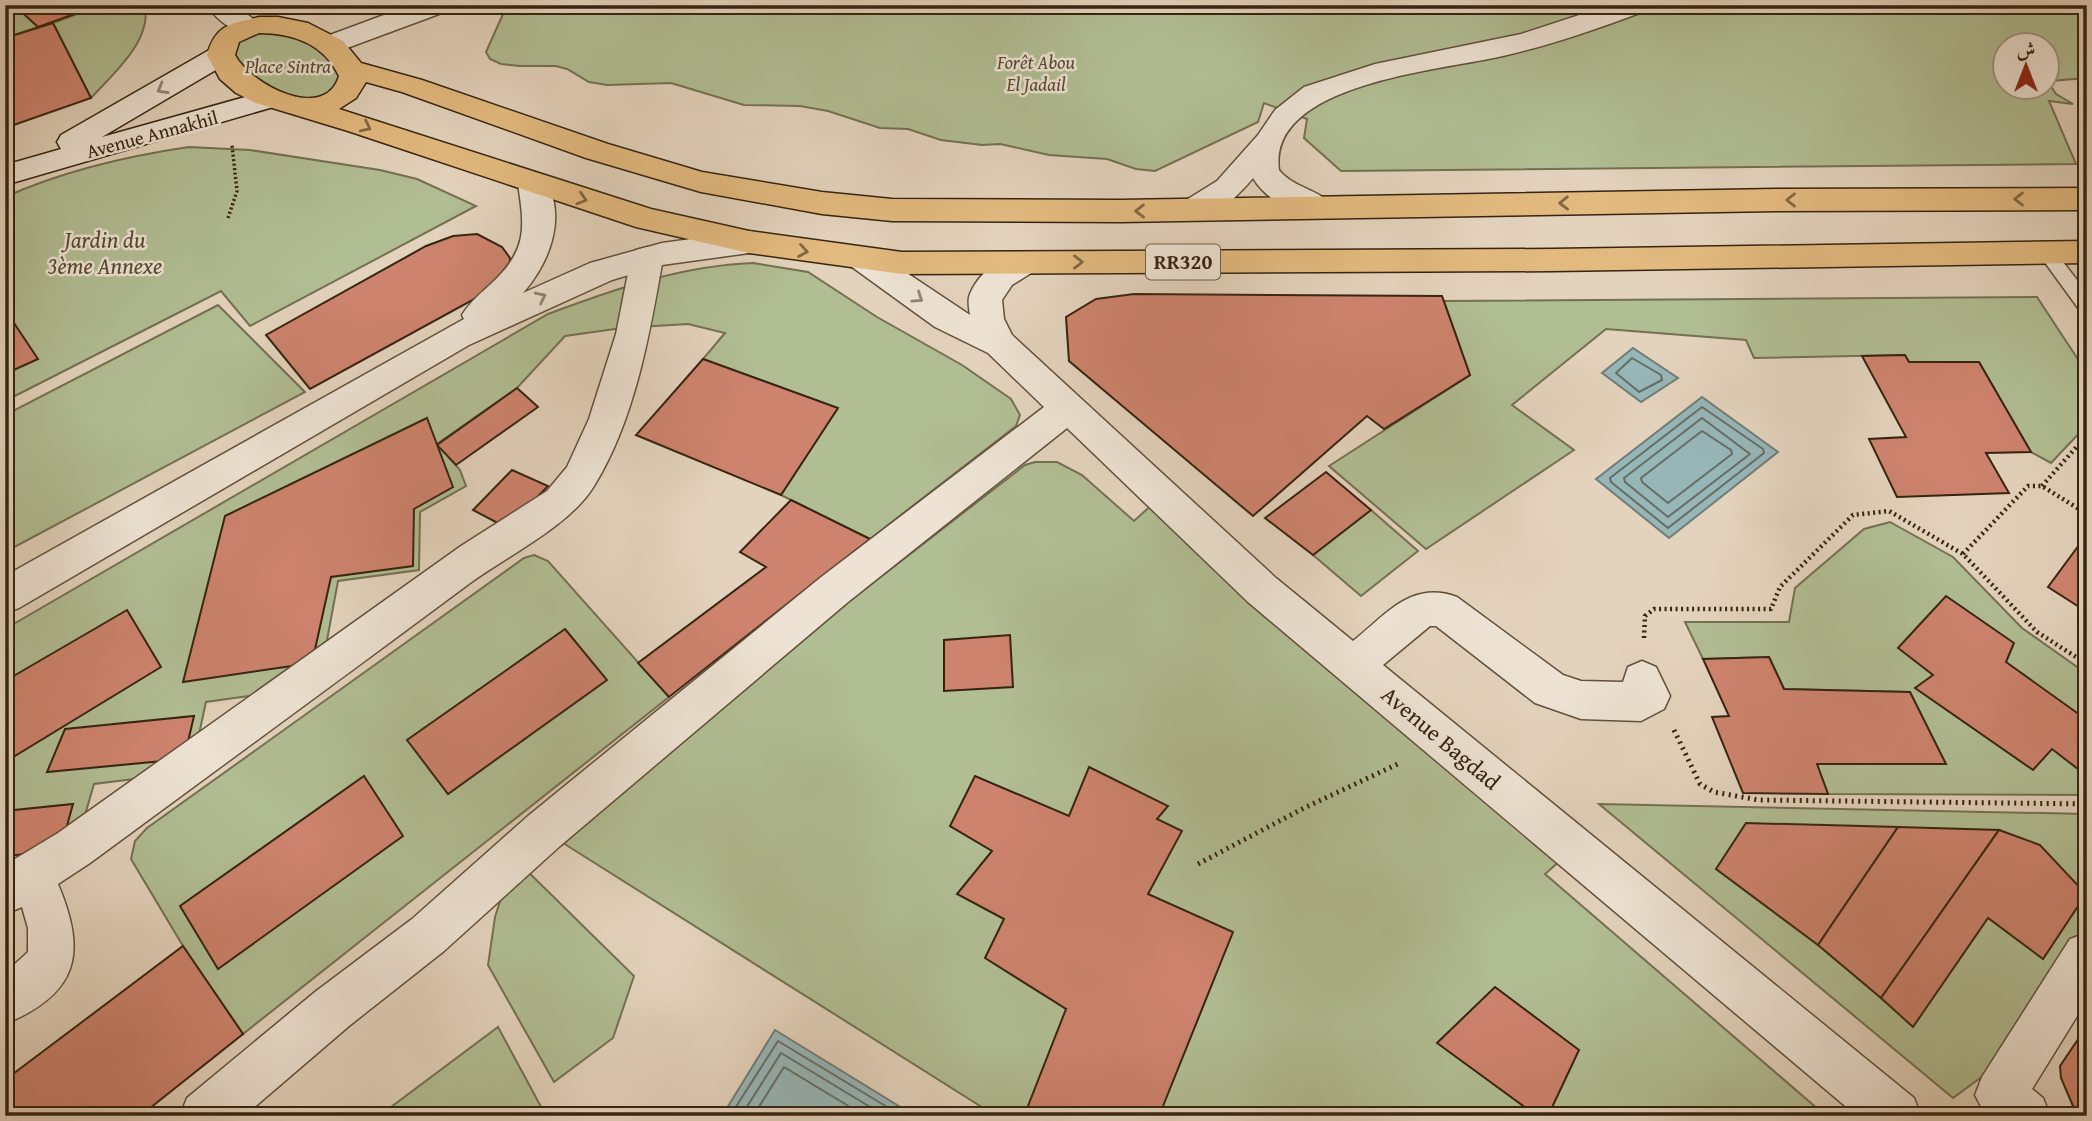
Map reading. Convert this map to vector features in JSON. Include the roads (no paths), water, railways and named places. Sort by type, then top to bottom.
[{"type":"highway","points":[[221,55],[226,38],[247,26],[269,24],[289,27],[329,45],[351,69],[412,86],[597,152],[701,182],[822,203],[892,209],[971,212],[1777,200],[2087,199]]},
{"type":"highway","name":"RR320","points":[[221,55],[224,65],[235,77],[270,99],[360,123],[377,132],[647,219],[749,242],[902,263],[1539,261],[2087,252]]},
{"type":"highway","name":"RR320","points":[[301,106],[324,105],[343,96],[351,86],[351,69]]},
{"type":"street","points":[[220,5],[247,26]]},
{"type":"street","points":[[329,45],[438,5]]},
{"type":"street","points":[[1194,209],[1228,188],[1286,114],[1301,101],[1322,90],[1350,80],[1580,28],[1635,5]]},
{"type":"street","name":"Avenue Annakhil","points":[[19,170],[221,55]]},
{"type":"street","name":"Avenue Annakhil","points":[[19,170],[229,113],[270,99]]},
{"type":"street","points":[[1266,142],[1261,156],[1263,170],[1273,184],[1285,195],[1317,207]]},
{"type":"street","points":[[457,336],[514,281],[534,254],[540,226],[533,184]]},
{"type":"street","points":[[5,596],[457,336],[569,284],[646,258],[749,242]]},
{"type":"street","points":[[5,1000],[38,978],[54,954],[51,926],[19,883],[475,558],[560,502],[581,476],[607,419],[633,334],[646,258]]},
{"type":"street","points":[[863,258],[947,318],[1000,344]]},
{"type":"street","points":[[1000,344],[987,318],[985,299],[1000,277],[1025,262]]},
{"type":"street","name":"Avenue Bagdad","points":[[1000,344],[1262,590],[1896,1116]]},
{"type":"street","points":[[205,1116],[332,1009],[428,935],[544,831],[834,590],[1068,408]]},
{"type":"street","points":[[1353,665],[1422,609],[1443,609],[1550,690],[1581,700],[1641,702],[1645,688]]},
{"type":"street","points":[[2001,1109],[2087,956]]},
{"type":"lane","points":[[2046,253],[2087,307]]},
{"type":"water","points":[[1633,348],[1678,378],[1641,402],[1602,373]]},
{"type":"water","points":[[1702,397],[1778,452],[1669,538],[1596,479]]},
{"type":"water","points":[[775,1030],[915,1116],[722,1116]]},
{"type":"park label","name":"Place Sintra","points":[[288,66]]},
{"type":"park label","name":"Forêt Abou El Jadail","points":[[1036,73]]},
{"type":"park label","name":"Jardin du 3ème Annexe","points":[[105,253]]}]
